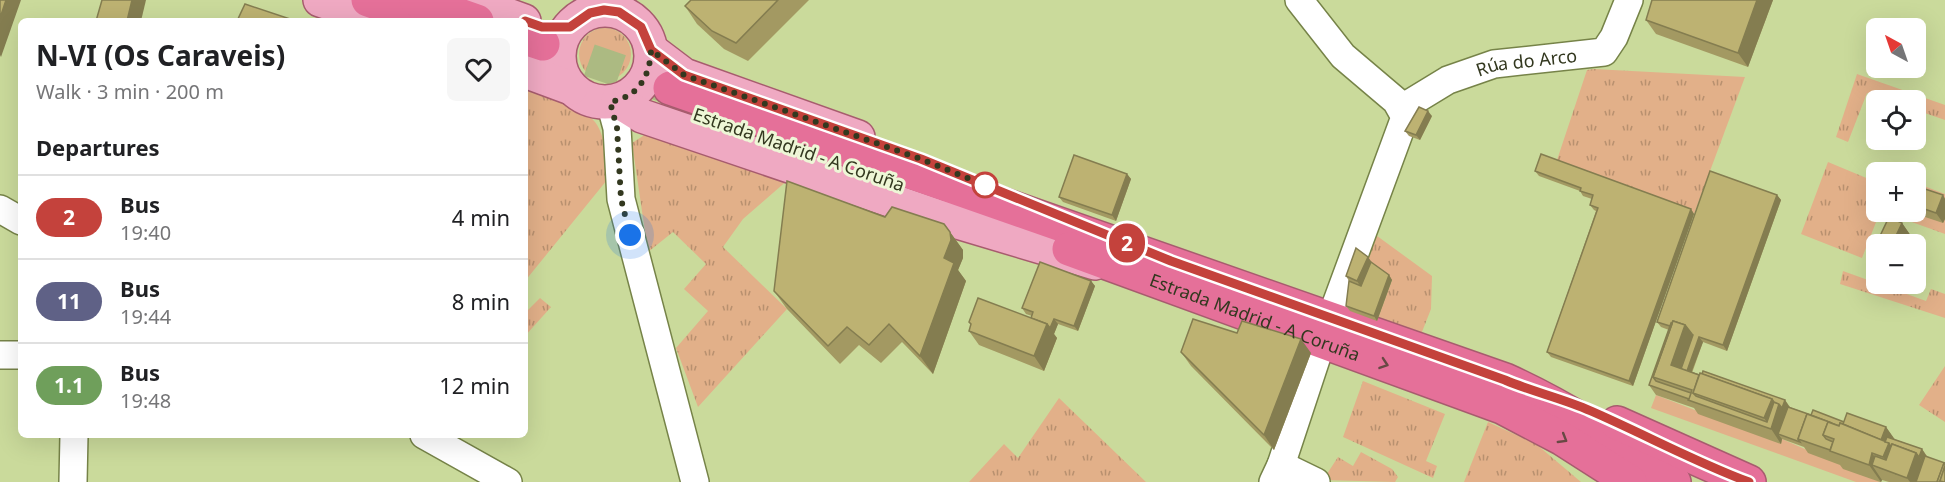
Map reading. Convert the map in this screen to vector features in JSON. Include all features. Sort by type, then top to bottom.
[{"type":"highway","points":[[368,0],[419,18]]},
{"type":"highway","points":[[416,0],[468,18]]},
{"type":"highway","name":"Estrada Madrid - A Coruña","points":[[667,95],[911,188],[1161,271],[1326,330],[1502,406],[1563,439],[1630,482]]},
{"type":"highway","name":"Estrada Madrid - A Coruña","points":[[1326,330],[1505,380],[1532,392],[1622,445],[1674,482]]},
{"type":"highway","points":[[1532,392],[1590,410],[1721,472],[1749,482]]},
{"type":"main road","points":[[320,0],[371,18]]},
{"type":"main road","points":[[467,0],[508,18]]},
{"type":"main road","points":[[546,35],[604,10],[619,12],[634,6]]},
{"type":"main road","points":[[614,101],[633,93],[644,82],[650,66],[651,50],[634,6]]},
{"type":"main road","points":[[634,6],[716,86]]},
{"type":"main road","points":[[528,27],[546,35],[559,51],[560,64],[571,88]]},
{"type":"main road","points":[[546,35],[571,88],[582,96],[614,101],[642,116],[923,211],[1161,271]]},
{"type":"main road","points":[[651,50],[684,75],[921,159],[1161,271]]},
{"type":"street","points":[[1299,0],[1343,56],[1402,108],[1404,125],[1326,330],[1277,474],[1316,482]]},
{"type":"street","name":"Rúa do Arco","points":[[1402,108],[1448,80],[1494,64],[1604,52],[1614,37],[1629,0]]},
{"type":"street","points":[[614,101],[621,199],[695,482]]},
{"type":"street","points":[[0,209],[18,219]]},
{"type":"street","points":[[0,355],[18,355]]},
{"type":"street","points":[[73,482],[74,438]]},
{"type":"street","points":[[429,438],[507,482]]},
{"type":"green space","points":[[605,28],[619,32],[627,40],[631,54],[627,68],[619,76],[605,80],[591,76],[583,68],[579,54],[583,40],[591,32]]},
{"type":"green space","points":[[1587,70],[1745,77],[1694,214],[1556,163]]},
{"type":"green space","points":[[1857,74],[1902,90],[1866,90],[1866,96],[1848,142],[1836,137]]},
{"type":"green space","points":[[528,85],[572,105],[595,122],[604,143],[607,180],[528,277]]},
{"type":"green space","points":[[1926,98],[1945,105],[1945,120],[1926,113]]},
{"type":"green space","points":[[646,134],[789,179],[743,219],[723,247],[787,309],[698,407],[676,348],[708,311],[684,289],[706,264],[673,232],[648,252],[632,143]]},
{"type":"green space","points":[[1828,162],[1866,178],[1866,222],[1876,222],[1871,234],[1866,234],[1866,248],[1862,258],[1801,234]]},
{"type":"green space","points":[[1926,187],[1945,194],[1945,234],[1912,222],[1926,222]]},
{"type":"green space","points":[[1373,233],[1432,276],[1431,309],[1420,337],[1377,321],[1392,280],[1363,258]]},
{"type":"green space","points":[[1843,271],[1866,279],[1866,292],[1840,284]]},
{"type":"green space","points":[[1931,289],[1945,294],[1945,318],[1871,294],[1907,294],[1926,301]]},
{"type":"green space","points":[[540,298],[551,307],[528,333],[528,310]]},
{"type":"green space","points":[[1945,366],[1945,422],[1919,405]]},
{"type":"green space","points":[[1363,381],[1445,414],[1426,461],[1437,466],[1433,478],[1343,437]]},
{"type":"green space","points":[[1656,395],[1780,443],[1782,439],[1880,482],[1856,482],[1651,408]]},
{"type":"green space","points":[[1059,398],[1146,482],[969,482],[1004,444],[1018,458]]},
{"type":"green space","points":[[1488,422],[1536,444],[1581,482],[1464,482]]},
{"type":"green space","points":[[1361,452],[1392,469],[1398,477],[1395,482],[1323,480],[1338,457],[1353,466]]},
{"type":"building","points":[[0,0],[6,0],[0,18]]},
{"type":"building","points":[[102,0],[132,0],[128,18],[97,18]]},
{"type":"building","points":[[691,0],[778,0],[736,43],[712,31],[685,6]]},
{"type":"building","points":[[1652,0],[1757,0],[1738,53],[1646,20]]},
{"type":"building","points":[[245,4],[287,18],[238,18]]},
{"type":"building","points":[[1419,107],[1428,111],[1416,135],[1405,131]]},
{"type":"building","points":[[1541,154],[1691,209],[1629,381],[1547,352],[1598,208],[1590,205],[1593,195],[1580,191],[1581,188],[1535,171]]},
{"type":"building","points":[[1074,155],[1127,174],[1112,215],[1059,197]]},
{"type":"building","points":[[1710,171],[1777,195],[1723,345],[1699,337],[1687,371],[1681,369],[1693,335],[1685,325],[1673,321],[1670,326],[1657,322]]},
{"type":"building","points":[[787,181],[885,217],[892,207],[944,224],[950,232],[951,240],[944,258],[954,263],[920,356],[889,324],[869,345],[847,327],[828,346],[774,291]]},
{"type":"building","points":[[1926,189],[1943,195],[1936,213],[1926,210]]},
{"type":"building","points":[[1887,222],[1902,223],[1897,234],[1881,234]]},
{"type":"building","points":[[1356,248],[1368,257],[1357,281],[1346,276]]},
{"type":"building","points":[[1040,262],[1091,281],[1074,326],[1054,319],[1050,328],[1047,324],[1031,318],[1033,312],[1022,308]]},
{"type":"building","points":[[1371,262],[1389,275],[1374,316],[1346,306],[1349,281],[1361,286]]},
{"type":"building","points":[[978,298],[1047,324],[1034,356],[969,331],[971,324],[969,322]]},
{"type":"building","points":[[1193,319],[1237,333],[1242,321],[1301,339],[1264,435],[1181,352]]},
{"type":"building","points":[[1673,321],[1685,325],[1671,365],[1699,375],[1693,393],[1767,422],[1774,402],[1779,404],[1771,429],[1688,400],[1692,390],[1653,377]]},
{"type":"building","points":[[1671,323],[1653,377],[1656,381],[1691,393],[1689,399],[1649,385]]},
{"type":"building","points":[[1703,371],[1785,400],[1782,408],[1772,399],[1702,374]]},
{"type":"building","points":[[1700,373],[1772,399],[1764,418],[1693,393]]},
{"type":"building","points":[[1788,407],[1811,415],[1807,414],[1798,439],[1800,442],[1778,434]]},
{"type":"building","points":[[1813,410],[1844,422],[1839,426],[1811,415]]},
{"type":"building","points":[[1847,413],[1886,427],[1881,440],[1843,424]]},
{"type":"building","points":[[1807,414],[1832,423],[1828,422],[1823,435],[1833,442],[1830,450],[1798,439]]},
{"type":"building","points":[[1828,422],[1839,426],[1840,423],[1889,443],[1883,457],[1872,453],[1869,465],[1830,451],[1834,439],[1823,435]]},
{"type":"building","points":[[1887,437],[1922,449],[1919,457],[1916,453],[1892,444],[1891,447],[1885,442]]},
{"type":"building","points":[[1892,444],[1916,453],[1907,478],[1872,465],[1875,456],[1886,460]]},
{"type":"building","points":[[1925,456],[1945,463],[1937,482],[1916,482]]},
{"type":"building","points":[[1944,463],[1941,482],[1937,482]]},
{"type":"building","points":[[1945,466],[1945,482],[1944,482],[1940,481]]},
{"type":"tunnel","points":[[543,44],[670,88]]},
{"type":"bus line","name":"2","points":[[528,22],[542,27],[570,27],[579,18],[590,13],[604,10],[619,12],[641,27],[648,38],[651,50],[684,75],[921,159],[1171,261],[1505,380],[1532,392],[1590,410],[1721,472],[1749,482]]},
{"type":"route","points":[[630,235],[621,199],[617,128],[610,102],[633,93],[644,82],[650,66],[651,50],[684,75],[921,159],[987,186],[985,185]]}]
